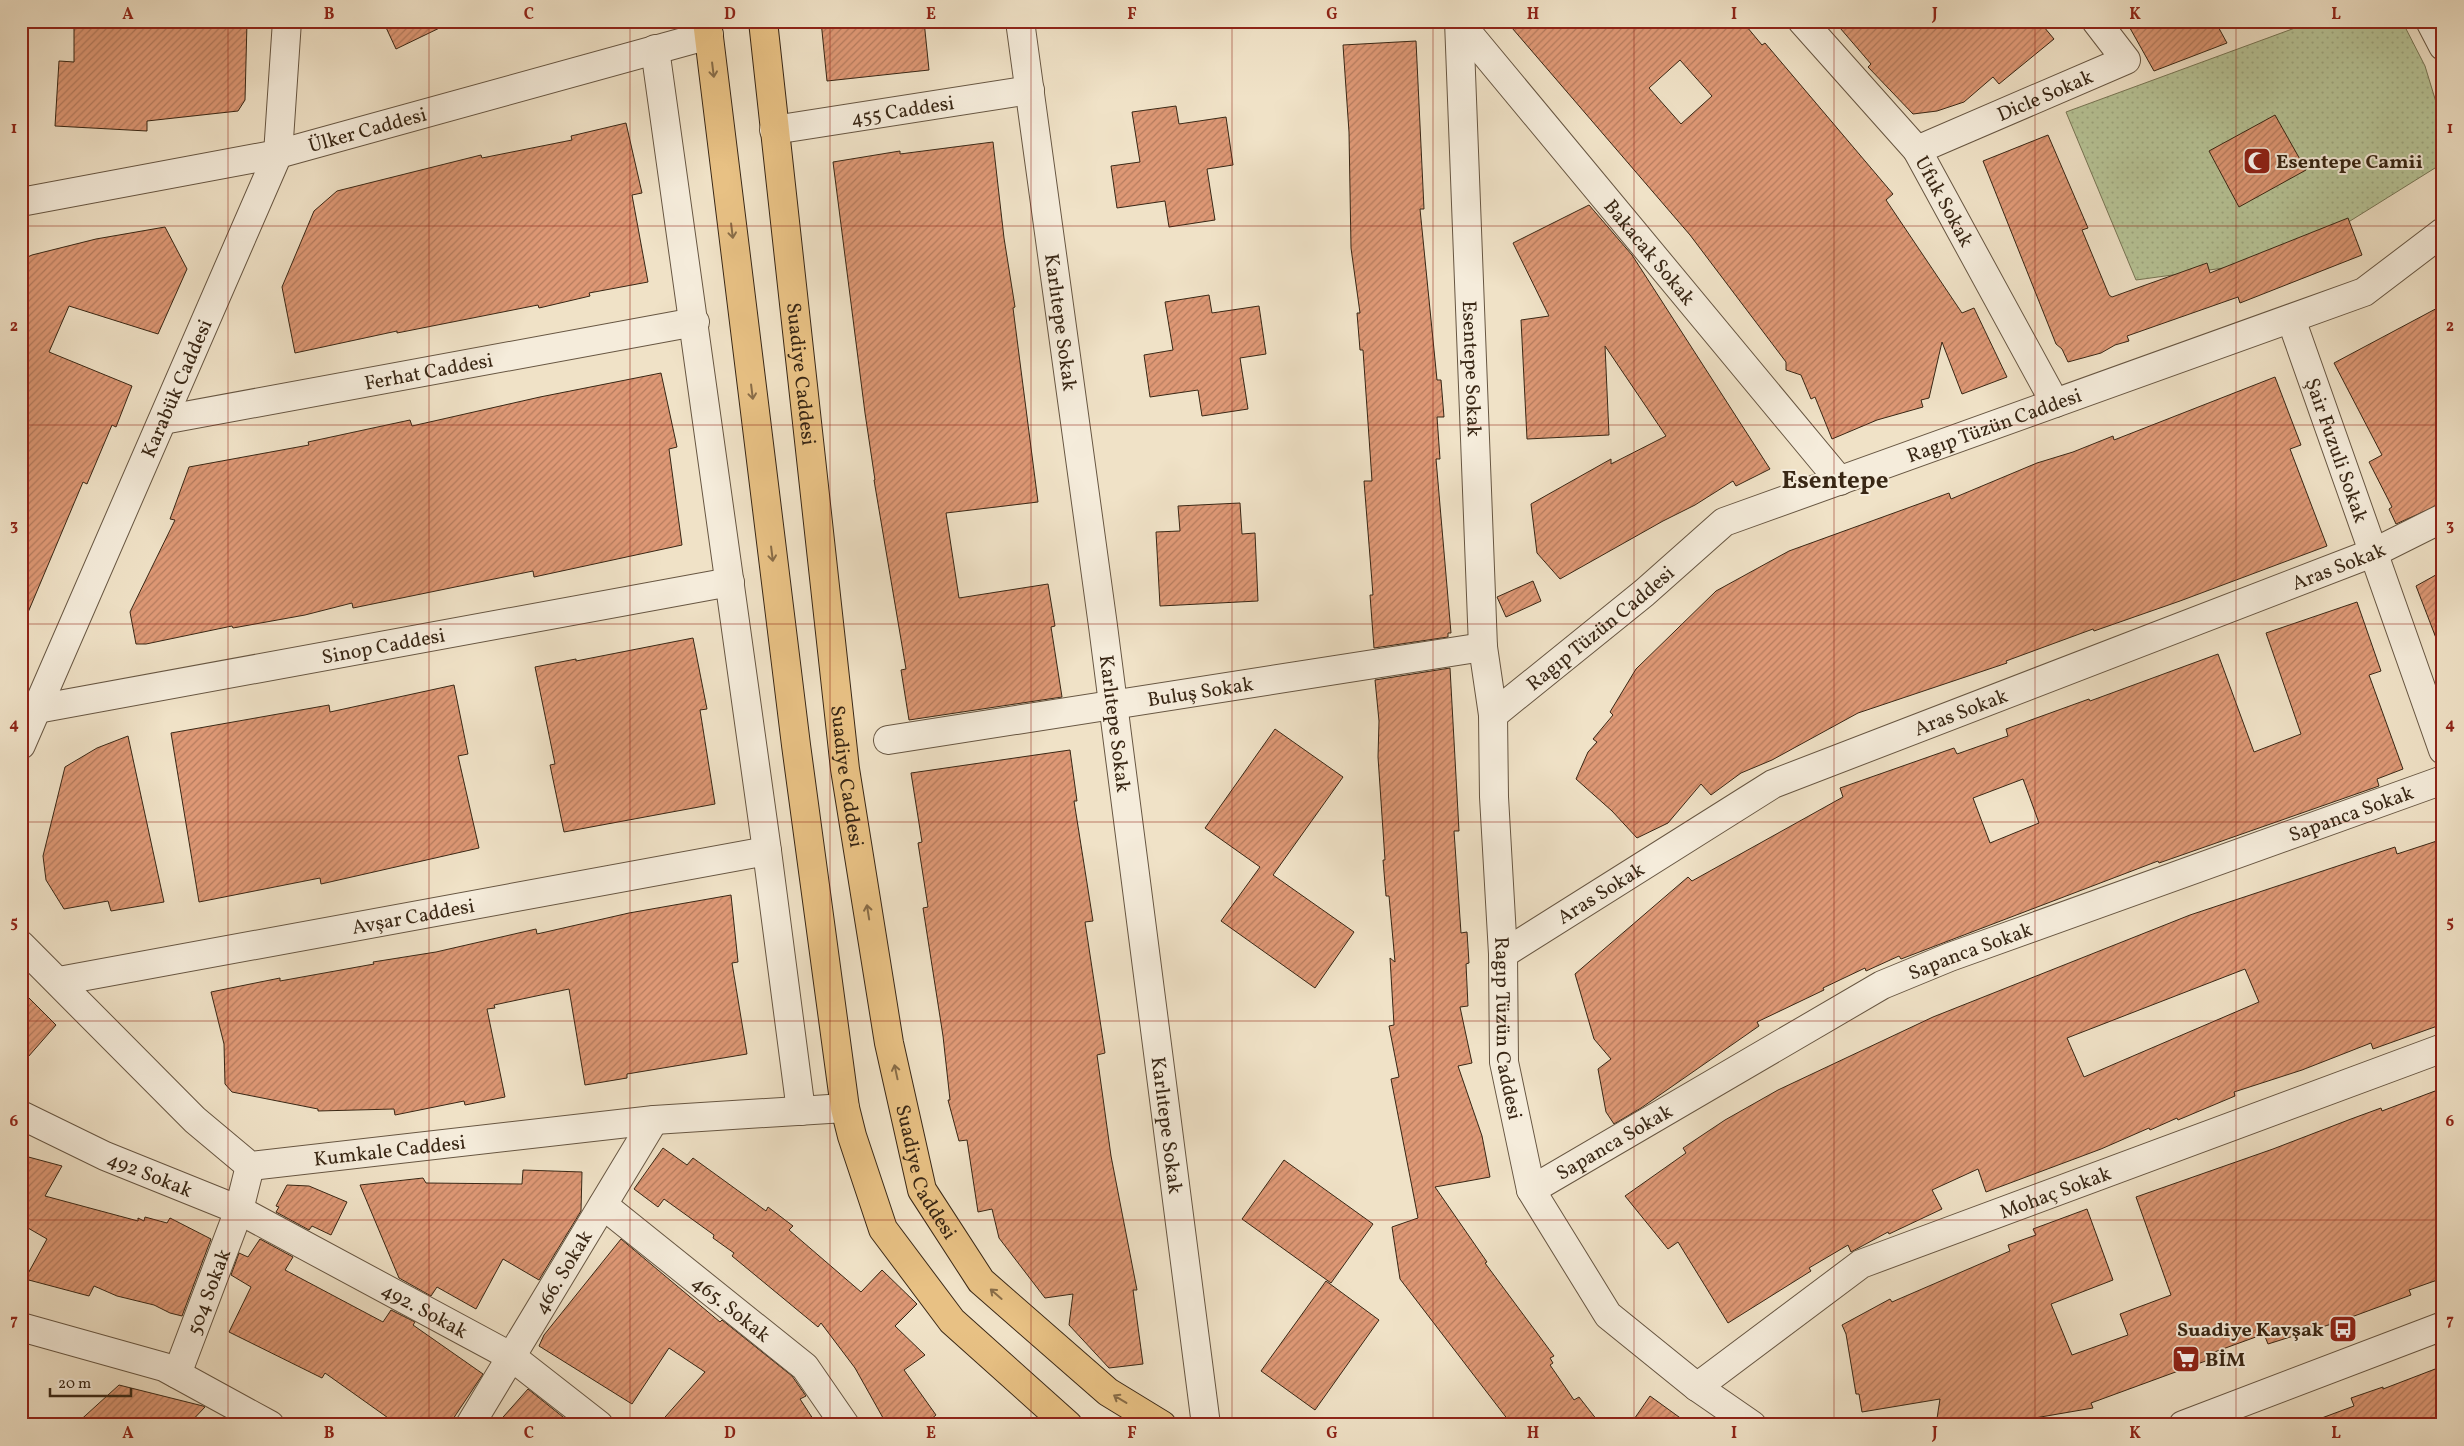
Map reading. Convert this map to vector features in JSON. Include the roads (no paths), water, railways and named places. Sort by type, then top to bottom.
[{"type":"main road","name":"Suadiye Caddesi","points":[[763,21],[845,769],[889,1043],[922,1190],[981,1281],[1108,1392],[1162,1425]]},
{"type":"main road","points":[[708,28],[795,736],[845,1108],[884,1230],[952,1321],[1068,1425]]},
{"type":"street","name":"Karabük Caddesi","points":[[21,744],[278,154],[287,21]]},
{"type":"street","name":"Karlıtepe Sokak","points":[[1020,21],[1113,706],[1206,1425]]},
{"type":"street","name":"Ufuk Sokak","points":[[1802,21],[1917,150],[2055,404]]},
{"type":"street","name":"Dicle Sokak","points":[[1917,150],[2126,60],[2096,21]]},
{"type":"street","name":"Bakacak Sokak","points":[[1459,22],[1840,481]]},
{"type":"street","name":"Esentepe Sokak","points":[[1459,22],[1483,647],[1493,716]]},
{"type":"street","name":"Ülker Caddesi","points":[[21,202],[278,154],[655,49],[708,28]]},
{"type":"street","points":[[655,49],[767,851],[801,1111]]},
{"type":"street","name":"455 Caddesi","points":[[774,130],[1030,90]]},
{"type":"street","name":"Ragıp Tüzün Caddesi","points":[[1752,1425],[1697,1387],[1608,1315],[1531,1190],[1504,1062],[1504,954],[1494,797],[1493,716],[1644,593],[1724,522],[2364,292],[2443,232]]},
{"type":"street","name":"Şair Fuzuli Sokak","points":[[2291,319],[2375,552],[2443,750]]},
{"type":"street","name":"Ferhat Caddesi","points":[[163,420],[694,322]]},
{"type":"street","name":"Aras Sokak","points":[[1504,954],[1773,784],[2375,552],[2443,518]]},
{"type":"street","name":"Sinop Caddesi","points":[[37,709],[730,582]]},
{"type":"street","name":"Buluş Sokak","points":[[888,740],[1483,647]]},
{"type":"street","name":"Sapanca Sokak","points":[[1531,1190],[1882,985],[1950,957],[2443,780]]},
{"type":"street","name":"Avşar Caddesi","points":[[59,981],[767,851]]},
{"type":"street","points":[[21,945],[59,981],[195,1120],[250,1166],[239,1210]]},
{"type":"street","name":"Mohaç Sokak","points":[[1697,1387],[1861,1264],[2443,1048]]},
{"type":"street","name":"Kumkale Caddesi","points":[[250,1166],[654,1120],[845,1108]]},
{"type":"street","name":"492 Sokak","points":[[21,1115],[105,1156],[239,1210]]},
{"type":"street","name":"466. Sokak","points":[[470,1425],[654,1120]]},
{"type":"street","name":"465. Sokak","points":[[603,1205],[805,1367],[845,1425]]},
{"type":"street","name":"492. Sokak","points":[[239,1210],[512,1357],[599,1425]]},
{"type":"street","name":"504 Sokak","points":[[177,1374],[239,1210]]},
{"type":"street","points":[[2182,1425],[2443,1326]]},
{"type":"street","points":[[21,1327],[164,1367],[177,1374],[236,1418],[270,1425]]},
{"type":"place","name":"Esentepe Camii","points":[[2257,161]]},
{"type":"place","name":"Suadiye Kavşak","points":[[2343,1329]]},
{"type":"place","name":"BİM","points":[[2186,1359]]},
{"type":"district","name":"Esentepe","points":[[1835,479]]}]
